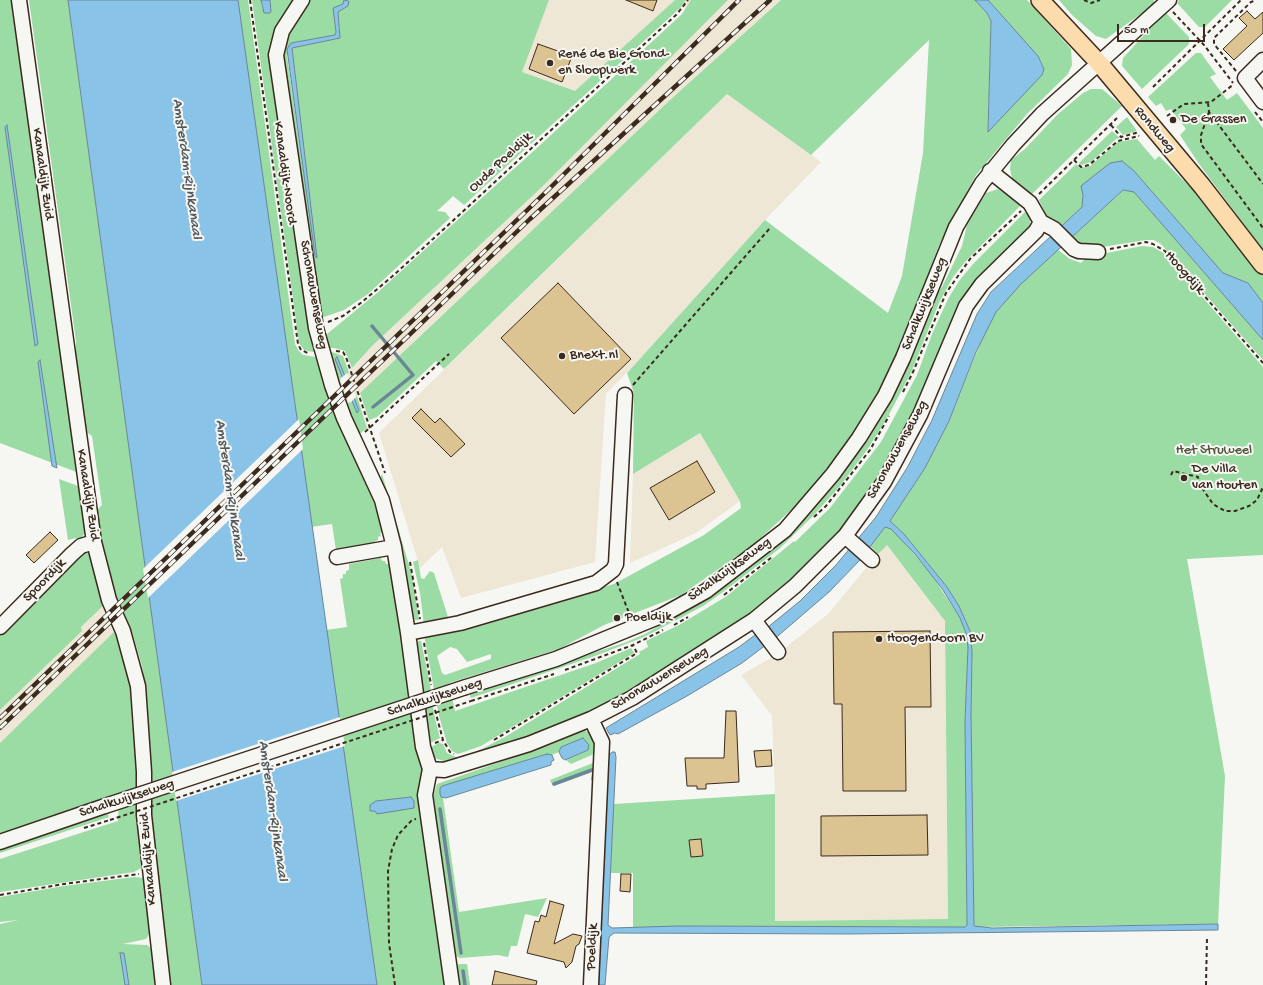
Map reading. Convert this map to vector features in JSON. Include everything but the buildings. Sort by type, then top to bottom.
[{"type":"main road","name":"Rondweg","points":[[1040,0],[1099,63],[1202,186],[1263,265]]},
{"type":"street","name":"Kanaaldijk Zuid","points":[[19,0],[94,542],[107,593],[123,631],[138,686],[144,772],[144,815],[163,985]]},
{"type":"street","name":"Schonauwenseweg","points":[[302,0],[282,31],[276,56],[316,328],[334,391],[354,440],[382,500],[394,547],[408,633],[423,747],[430,769],[425,795],[452,985]]},
{"type":"street","name":"Schalkwijkseweg","points":[[0,842],[466,687],[556,659],[661,616],[706,591],[785,530],[834,474],[859,438],[885,396],[903,358],[956,227],[990,171],[1042,114],[1099,63],[1169,4]]},
{"type":"street","points":[[1263,60],[1239,81],[1263,102]]},
{"type":"street","points":[[990,171],[1030,202],[1037,212],[1041,222],[1054,229],[1079,252],[1098,252]]},
{"type":"street","name":"Schonauwenseweg","points":[[430,769],[444,770],[530,744],[591,719],[632,698],[758,624],[795,586],[849,540],[884,482],[920,415],[966,306],[982,284],[1036,231],[1041,222]]},
{"type":"street","points":[[408,633],[467,621],[596,583],[613,570],[616,564],[625,395]]},
{"type":"street","points":[[849,540],[869,557]]},
{"type":"street","name":"Spoordijk","points":[[0,627],[72,554],[81,546],[94,542]]},
{"type":"street","points":[[337,557],[394,547]]},
{"type":"street","points":[[758,624],[774,648]]},
{"type":"street","name":"Poeldijk","points":[[591,719],[602,742],[602,749],[591,985]]},
{"type":"path","name":"Kanaaldijk-Noord","points":[[250,0],[298,344],[301,350],[307,354],[322,352]]},
{"type":"path","name":"Oude Poeldijk","points":[[316,328],[343,316],[395,274],[677,14],[688,0]]},
{"type":"path","points":[[1084,0],[1091,3],[1100,0]]},
{"type":"path","points":[[1152,87],[1241,0]]},
{"type":"path","points":[[1239,81],[1237,72],[1213,41],[1214,38],[1250,1],[1256,0]]},
{"type":"path","points":[[1169,4],[1200,40],[1239,81]]},
{"type":"path","points":[[1167,116],[1184,104],[1208,103],[1239,81]]},
{"type":"path","points":[[1208,103],[1209,112],[1201,135],[1201,144],[1263,228]]},
{"type":"path","points":[[1209,112],[1263,184]]},
{"type":"path","points":[[1030,202],[1117,118]]},
{"type":"path","points":[[1074,160],[1081,167],[1089,165],[1118,141],[1139,136],[1136,134],[1121,136],[1111,125]]},
{"type":"path","points":[[625,395],[770,228]]},
{"type":"path","name":"Hoogdijk","points":[[1098,252],[1146,242],[1159,247],[1172,258],[1263,363]]},
{"type":"path","points":[[354,440],[370,428],[449,354]]},
{"type":"path","points":[[1171,475],[1173,471],[1198,477],[1200,484],[1213,504],[1225,511],[1235,511],[1250,506],[1257,500],[1263,486]]},
{"type":"path","points":[[617,581],[629,613]]},
{"type":"path","points":[[493,741],[637,654],[632,645]]},
{"type":"path","points":[[110,820],[471,701]]},
{"type":"path","points":[[444,740],[450,752],[457,756]]},
{"type":"path","points":[[394,985],[388,920],[388,871],[392,849],[398,835],[412,820],[428,814]]},
{"type":"path","points":[[0,895],[64,884],[150,873]]},
{"type":"path","points":[[1206,985],[1207,937]]},
{"type":"shaded area","points":[[534,0],[696,0],[691,7],[673,8],[568,103],[506,77]]},
{"type":"shaded area","points":[[728,0],[781,0],[670,100],[416,340],[0,743],[0,710],[82,631],[81,627],[357,363],[372,346],[543,186]]},
{"type":"shaded area","points":[[727,94],[821,162],[765,220],[606,394],[595,562],[461,598],[442,547],[420,568],[379,433]]},
{"type":"shaded area","points":[[700,433],[740,501],[696,533],[630,563],[633,474]]},
{"type":"shaded area","points":[[886,544],[945,621],[948,919],[775,921],[775,794],[772,716],[741,675],[776,655],[828,614]]},
{"type":"green space","points":[[0,0],[11,0],[54,312],[79,473],[0,443]]},
{"type":"green space","points":[[29,0],[68,0],[202,985],[169,985],[150,823],[150,742],[142,666],[133,635],[113,591],[95,512],[102,505],[92,436],[84,430],[76,373],[76,341]]},
{"type":"green space","points":[[238,0],[248,0],[295,344],[303,355],[316,357],[338,418],[377,510],[383,532],[380,533],[381,536],[378,537],[378,540],[375,541],[375,545],[336,550],[332,524],[311,527]]},
{"type":"green space","points":[[252,0],[261,0],[262,8],[271,11],[270,0],[297,0],[278,27],[309,325],[315,352],[304,350],[299,343]]},
{"type":"green space","points":[[308,0],[344,0],[343,4],[333,8],[336,32],[335,35],[291,43],[287,56],[316,257],[292,48],[340,38],[338,12],[347,7],[349,0],[549,0],[522,72],[575,91],[675,0],[686,0],[680,8],[464,205],[453,196],[437,211],[445,212],[450,218],[368,294],[344,310],[324,317],[320,314],[282,61],[284,40]]},
{"type":"green space","points":[[691,0],[728,0],[543,186],[372,346],[352,368],[345,351],[334,348],[326,348],[324,341],[327,334],[377,293],[538,147],[682,14]]},
{"type":"green space","points":[[781,0],[975,0],[987,13],[991,21],[988,131],[1044,69],[1041,61],[988,0],[1027,0],[1071,49],[1072,65],[1068,74],[1027,114],[976,175],[939,245],[907,333],[881,389],[845,449],[804,498],[752,546],[681,595],[604,625],[559,649],[449,683],[455,711],[596,663],[631,648],[634,653],[481,746],[458,754],[452,751],[447,743],[439,716],[424,635],[566,599],[614,584],[704,535],[741,508],[740,501],[700,433],[633,474],[634,393],[627,373],[765,220],[888,313],[902,276],[923,153],[929,40],[811,155],[727,94],[444,369],[436,361],[377,417],[369,420],[360,393],[670,100]],"holes":[[[450,647],[457,649],[467,662],[491,654],[491,659],[445,675],[442,673],[437,656]]]},
{"type":"green space","points":[[1059,0],[1153,0],[1156,3],[1106,39],[1096,36],[1072,15]]},
{"type":"green space","points":[[1179,0],[1232,0],[1205,27],[1199,27],[1177,3]]},
{"type":"green space","points":[[1165,12],[1189,37],[1189,44],[1142,89],[1122,66],[1123,58]]},
{"type":"green space","points":[[1196,53],[1201,53],[1216,74],[1210,77],[1227,100],[1237,93],[1263,128],[1263,250],[1199,164],[1180,135],[1186,129],[1171,109],[1166,111],[1161,103],[1156,106],[1148,97]]},
{"type":"green space","points":[[1091,89],[1102,89],[1122,106],[1031,195],[1018,185],[1012,178],[1010,169],[1011,160],[1025,149],[1057,115],[1083,93]]},
{"type":"green space","points":[[1127,117],[1137,131],[1123,135],[1116,127]]},
{"type":"green space","points":[[1112,131],[1120,138],[1116,139],[1091,162],[1081,165],[1079,163]]},
{"type":"green space","points":[[1137,139],[1155,160],[1159,156],[1195,192],[1263,273],[1263,303],[1248,283],[1223,273],[1134,171],[1083,195],[1082,207],[1060,228],[1049,220],[1039,200],[1076,164],[1080,168],[1090,166],[1118,142]]},
{"type":"green space","points":[[998,189],[1022,204],[965,262],[953,277],[939,303],[911,373],[886,420],[867,450],[840,486],[814,515],[779,549],[703,606],[644,637],[595,656],[471,698],[469,693],[624,643],[645,634],[684,611],[799,522],[820,500],[848,466],[866,442],[887,407],[900,383],[933,301],[943,285],[962,246],[967,225],[986,193]]},
{"type":"green space","points":[[1123,190],[1134,192],[1263,340],[1263,360],[1161,244],[1154,240],[1146,240],[1090,249],[1077,246],[1071,238]]},
{"type":"green space","points":[[1025,212],[1030,217],[1030,225],[1023,236],[966,295],[955,312],[912,420],[895,451],[869,492],[842,529],[811,564],[759,609],[625,696],[558,727],[464,758],[505,737],[640,654],[639,652],[648,647],[646,641],[679,625],[727,596],[794,541],[795,542],[830,508],[881,442],[917,375],[932,334],[948,299],[959,281],[973,264]]},
{"type":"green space","name":"Het Struweel","points":[[1142,246],[1153,247],[1165,254],[1263,367],[1263,555],[1187,559],[1225,776],[1218,924],[976,927],[973,923],[971,715],[972,652],[970,631],[959,606],[947,587],[904,534],[890,521],[925,468],[949,421],[987,327],[1007,297],[1057,249],[1070,259],[1081,263],[1089,255],[1097,255]]},
{"type":"green space","points":[[332,352],[343,356],[349,372],[337,384],[327,353]]},
{"type":"green space","points":[[357,396],[367,428],[358,435],[345,406]]},
{"type":"green space","points":[[382,474],[412,575],[419,620],[415,620],[414,617],[411,617],[403,556],[396,523],[380,479]]},
{"type":"green space","points":[[59,479],[81,487],[88,529],[79,541],[76,538],[68,540]]},
{"type":"green space","points":[[885,527],[891,529],[898,535],[931,574],[960,618],[966,633],[968,647],[965,722],[967,925],[965,927],[678,926],[633,929],[633,873],[608,873],[614,804],[775,794],[775,921],[948,919],[945,621],[887,545],[878,554],[870,546]]},
{"type":"green space","points":[[84,552],[90,554],[104,605],[81,627],[82,631],[0,710],[0,632]]},
{"type":"green space","points":[[381,558],[386,564],[392,563],[413,728],[423,774],[447,985],[377,985],[326,630],[347,627],[340,579],[343,578],[343,574],[346,574],[346,571],[349,570],[349,564]]},
{"type":"green space","points":[[418,560],[421,578],[424,579],[430,571],[434,573],[448,617],[446,623],[424,625],[420,593],[413,562]]},
{"type":"green space","points":[[116,630],[125,657],[131,692],[138,783],[136,815],[140,825],[143,867],[134,872],[0,892],[0,859],[118,821],[119,795],[0,835],[0,743]]},
{"type":"green space","points":[[418,641],[421,641],[435,719],[440,738],[428,744],[414,645],[418,644]]},
{"type":"green space","points":[[584,730],[588,732],[594,742],[594,754],[571,764],[566,760],[588,750],[584,739],[561,747],[561,751],[552,755],[546,754],[440,788],[441,797],[443,798],[459,912],[547,898],[538,917],[525,914],[517,946],[511,946],[508,957],[498,955],[460,958],[452,954],[432,800],[437,784],[552,744]]},
{"type":"green space","points":[[439,743],[443,744],[447,753],[458,758],[459,760],[446,762],[435,758],[429,748]]},
{"type":"green space","points":[[596,763],[590,900],[592,772],[553,786],[550,780]]},
{"type":"green space","points":[[107,812],[109,817],[0,853],[0,848]]},
{"type":"green space","points":[[134,877],[143,878],[145,882],[150,933],[146,939],[123,944],[147,945],[152,949],[155,985],[0,985],[0,924],[18,920],[0,922],[0,897],[64,886]]},
{"type":"green space","points":[[459,964],[467,964],[470,985],[457,985],[455,969]]},
{"type":"water","name":"Amsterdam-Rijnkanaal","points":[[68,0],[238,0],[377,985],[202,985]]},
{"type":"water","points":[[261,0],[270,0],[270,13],[264,13]]},
{"type":"water","points":[[344,0],[349,1],[348,6],[338,12],[340,38],[292,48],[317,258],[315,256],[287,49],[291,43],[335,35],[336,32],[333,8],[343,4]]},
{"type":"water","points":[[975,0],[988,0],[1038,56],[1044,69],[1042,75],[988,132],[991,21],[987,13]]},
{"type":"water","points":[[7,125],[38,344],[35,346],[5,127]]},
{"type":"water","points":[[1122,161],[1134,171],[1223,273],[1248,283],[1263,303],[1263,340],[1134,192],[1123,190],[1021,284],[996,312],[976,352],[949,421],[925,468],[890,521],[904,534],[947,587],[959,606],[970,631],[972,652],[971,715],[974,926],[992,928],[1218,924],[1218,930],[849,934],[614,933],[609,937],[605,985],[599,985],[608,757],[612,752],[615,752],[616,757],[608,925],[612,928],[678,926],[965,927],[967,925],[965,722],[968,647],[966,633],[960,618],[943,590],[915,554],[891,529],[885,527],[860,560],[829,592],[779,635],[742,663],[687,696],[618,734],[615,733],[610,735],[606,728],[739,647],[755,635],[757,636],[800,601],[836,565],[876,517],[907,468],[932,420],[977,314],[991,292],[1082,207],[1083,195],[1081,186],[1110,163]]},
{"type":"water","points":[[337,357],[359,410],[357,413],[335,359]]},
{"type":"water","points":[[40,360],[57,468],[52,466],[38,362]]},
{"type":"water","points":[[583,738],[589,745],[588,750],[565,760],[562,758],[559,752],[561,747]]},
{"type":"water","points":[[547,754],[552,755],[554,760],[551,762],[551,765],[446,798],[441,797],[440,788],[442,786]]},
{"type":"water","points":[[411,797],[414,801],[414,808],[377,814],[375,811],[370,811],[370,805],[376,801]]},
{"type":"water","points":[[120,953],[124,953],[129,985],[125,985]]},
{"type":"pier","points":[[347,373],[356,397],[350,403],[340,379]]},
{"type":"pier","points":[[299,419],[303,449],[148,598],[143,569]]},
{"type":"pier","points":[[340,717],[345,746],[176,801],[172,772]]},
{"type":"waterway","points":[[372,326],[413,375],[373,407]]},
{"type":"waterway","points":[[554,784],[592,770],[594,771],[593,779]]},
{"type":"waterway","points":[[440,809],[461,953]]},
{"type":"waterway","points":[[463,971],[465,985]]},
{"type":"railway","points":[[0,718],[547,191],[739,0]]},
{"type":"railway","points":[[0,728],[530,219],[770,0]]},
{"type":"place","name":"René de Bie Grond- en Sloopwerk","points":[[550,63]]},
{"type":"place","name":"De Grassen","points":[[1173,120]]},
{"type":"place","name":"Bnext.nl","points":[[562,356]]},
{"type":"place","name":"De Villa van Houten","points":[[1184,478]]},
{"type":"place","name":"Poeldijk","points":[[617,618]]},
{"type":"place","name":"Hoogendoorn BV","points":[[879,639]]}]
